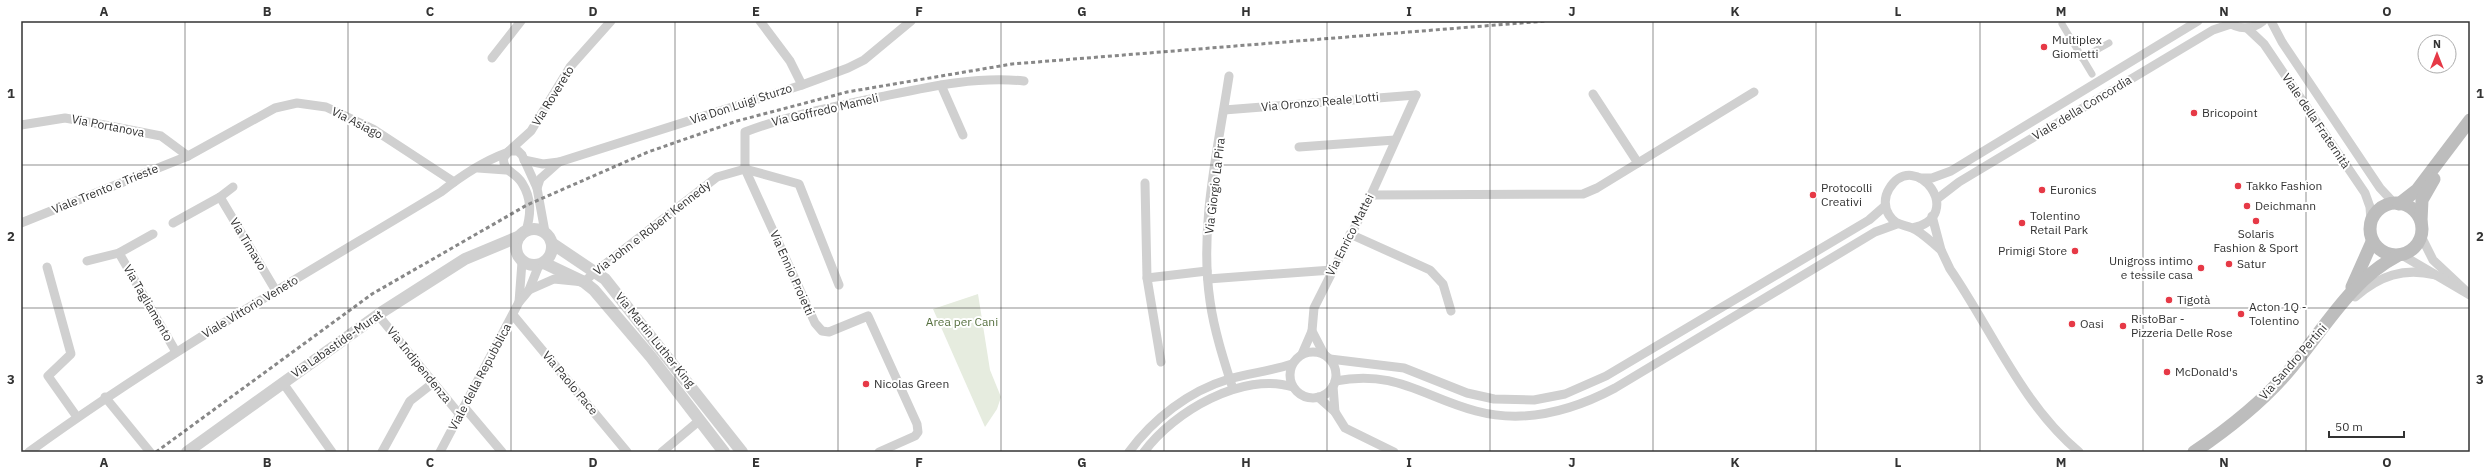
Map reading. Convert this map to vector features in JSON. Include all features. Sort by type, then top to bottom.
[{"type":"main road","points":[[2421,236],[2422,200],[2470,120]]},
{"type":"main road","points":[[2371,221],[2380,209],[2397,203],[2417,190],[2462,132]]},
{"type":"main road","points":[[2397,203],[2412,209],[2421,221]]},
{"type":"main road","name":"Via Sandro Pertini","points":[[2348,295],[2372,242],[2370,235],[2371,221]]},
{"type":"main road","name":"Via Sandro Pertini","points":[[2194,452],[2237,422],[2271,390],[2329,321],[2348,295],[2369,274],[2414,248],[2421,236]]},
{"type":"main road","points":[[2372,242],[2383,252],[2400,255]]},
{"type":"street","points":[[492,58],[521,21]]},
{"type":"street","name":"Via Rovereto","points":[[508,152],[531,131],[570,66],[611,21]]},
{"type":"street","points":[[760,21],[790,61],[802,85]]},
{"type":"street","name":"Via Don Luigi Sturzo","points":[[524,160],[543,164],[559,162],[802,85],[864,60],[911,21]]},
{"type":"street","points":[[1941,250],[1912,228],[1897,224],[1887,213],[1885,206],[1888,190],[1892,184],[1905,177],[1932,178],[1950,170],[2198,21]]},
{"type":"street","points":[[2229,23],[2247,28],[2263,21]]},
{"type":"street","name":"Viale della Fraternità","points":[[2271,21],[2282,42],[2380,188],[2397,203]]},
{"type":"street","name":"Viale della Concordia","points":[[1937,199],[1959,182],[2214,30],[2229,23]]},
{"type":"street","points":[[2062,24],[2092,74]]},
{"type":"street","name":"Viale della Fraternità","points":[[2247,28],[2264,44],[2365,193],[2370,207],[2371,221]]},
{"type":"street","points":[[2082,58],[2094,56],[2109,43]]},
{"type":"street","name":"Via Giorgio La Pira","points":[[1229,76],[1209,216],[1208,275],[1214,323],[1233,389]]},
{"type":"street","name":"Via Goffredo Mameli","points":[[745,169],[745,132],[781,119],[942,85],[996,78],[1024,81]]},
{"type":"street","points":[[942,85],[963,135]]},
{"type":"street","points":[[1371,195],[1583,194],[1638,163],[1754,92]]},
{"type":"street","points":[[1593,94],[1638,163]]},
{"type":"street","name":"Via Oronzo Reale Lotti","points":[[1224,110],[1416,95]]},
{"type":"street","name":"Via Enrico Mattei","points":[[1302,354],[1312,331],[1314,308],[1371,195],[1416,95]]},
{"type":"street","name":"Via Asiago","points":[[188,156],[274,108],[297,103],[326,107],[373,129],[454,182]]},
{"type":"street","name":"Via Portanova","points":[[21,125],[65,118],[110,126],[161,136],[188,156]]},
{"type":"street","points":[[1299,147],[1395,140]]},
{"type":"street","points":[[494,247],[533,266],[542,264],[551,255],[553,244],[545,232],[537,188],[524,160],[518,151],[508,152],[503,160],[506,170]]},
{"type":"street","name":"Viale Vittorio Veneto","points":[[29,452],[105,397],[176,352],[441,192],[474,168],[508,152]]},
{"type":"street","name":"Viale Trento e Trieste","points":[[21,223],[188,156]]},
{"type":"street","name":"Via Don Luigi Sturzo","points":[[537,188],[540,179],[559,162]]},
{"type":"street","points":[[474,168],[506,170],[522,182],[529,198],[531,210],[523,233],[516,245],[520,259]]},
{"type":"street","points":[[745,169],[799,184],[840,285]]},
{"type":"street","name":"Via John e Robert Kennedy","points":[[584,282],[717,177],[745,169]]},
{"type":"street","name":"Via Ennio Proietti","points":[[745,169],[815,323],[822,331],[829,332],[868,316],[918,427],[915,436],[880,452]]},
{"type":"street","points":[[1920,178],[1932,186],[1937,199],[1932,216],[1941,250],[2020,384],[2063,438],[2079,452]]},
{"type":"street","points":[[1145,183],[1147,278],[1161,362]]},
{"type":"street","points":[[173,223],[220,197],[233,187]]},
{"type":"street","name":"Via Timavo","points":[[220,197],[276,291]]},
{"type":"street","points":[[1293,387],[1289,373],[1292,364],[1302,354],[1315,351],[1327,356],[1404,368],[1467,393],[1494,400],[1534,400],[1565,394],[1621,367],[1869,220],[1885,206]]},
{"type":"street","points":[[1912,228],[1923,224],[1932,216]]},
{"type":"street","points":[[1144,452],[1173,423],[1193,409],[1233,389],[1274,383],[1293,387],[1304,396],[1318,397],[1327,393],[1334,384],[1360,378],[1405,384],[1463,407],[1490,414],[1525,416],[1573,407],[1614,388],[1875,232],[1897,224]]},
{"type":"street","points":[[523,233],[535,229],[545,232]]},
{"type":"street","name":"Via Labastide-Murat","points":[[187,452],[378,315],[465,259],[523,233]]},
{"type":"street","name":"Via Tagliamento","points":[[87,261],[119,253],[153,234]]},
{"type":"street","points":[[1350,234],[1430,270],[1443,284],[1451,312]]},
{"type":"street","points":[[2421,236],[2433,260],[2469,294]]},
{"type":"street","name":"Via Martin Luther King","points":[[553,244],[605,279],[742,452]]},
{"type":"street","name":"Via Tagliamento","points":[[119,253],[176,352]]},
{"type":"street","points":[[2400,255],[2469,294]]},
{"type":"street","name":"Viale della Repubblica","points":[[519,302],[520,259]]},
{"type":"street","name":"Via Martin Luther King","points":[[542,264],[584,282],[594,290],[651,357],[724,452]]},
{"type":"street","name":"Viale della Repubblica","points":[[440,452],[519,302],[529,290],[542,264]]},
{"type":"street","points":[[47,267],[71,354],[48,376],[77,417]]},
{"type":"street","points":[[1147,278],[1332,270]]},
{"type":"street","points":[[2329,321],[2364,289],[2380,278],[2414,271],[2435,275]]},
{"type":"street","name":"Viale della Repubblica","points":[[529,290],[554,279],[584,282]]},
{"type":"street","name":"Via Indipendenza","points":[[378,315],[433,383],[502,452]]},
{"type":"street","name":"Via Paolo Pace","points":[[513,315],[627,452]]},
{"type":"street","points":[[1312,331],[1336,371],[1334,384],[1335,412]]},
{"type":"street","points":[[1129,452],[1165,413],[1192,396],[1230,378],[1263,373],[1292,364]]},
{"type":"street","points":[[283,383],[332,452]]},
{"type":"street","points":[[382,452],[410,401],[433,383]]},
{"type":"street","points":[[105,397],[150,452]]},
{"type":"street","points":[[1318,397],[1335,412],[1345,428],[1394,452]]},
{"type":"street","points":[[662,452],[700,420]]},
{"type":"green space","name":"Area per Cani","points":[[978,294],[990,370],[1001,397],[997,409],[985,427],[933,309]]},
{"type":"railway","points":[[156,452],[372,294],[527,205],[648,152],[737,121],[847,92],[1012,64],[1546,21]]},
{"type":"place","name":"Multiplex Giometti","points":[[2044,47]]},
{"type":"place","name":"Bricopoint","points":[[2194,113]]},
{"type":"place","name":"Takko Fashion","points":[[2238,186]]},
{"type":"place","name":"Euronics","points":[[2042,190]]},
{"type":"place","name":"Protocolli Creativi","points":[[1813,195]]},
{"type":"place","name":"Deichmann","points":[[2247,206]]},
{"type":"place","name":"Solaris Fashion & Sport","points":[[2256,221]]},
{"type":"place","name":"Tolentino Retail Park","points":[[2022,223]]},
{"type":"place","name":"Primigi Store","points":[[2075,251]]},
{"type":"place","name":"Satur","points":[[2229,264]]},
{"type":"place","name":"Unigross intimo e tessile casa","points":[[2201,268]]},
{"type":"place","name":"Tigotà","points":[[2169,300]]},
{"type":"place","name":"Acton 1Q - Tolentino","points":[[2241,314]]},
{"type":"place","name":"Oasi","points":[[2072,324]]},
{"type":"place","name":"RistoBar - Pizzeria Delle Rose","points":[[2123,326]]},
{"type":"place","name":"McDonald's","points":[[2167,372]]},
{"type":"place","name":"Nicolas Green","points":[[866,384]]}]
